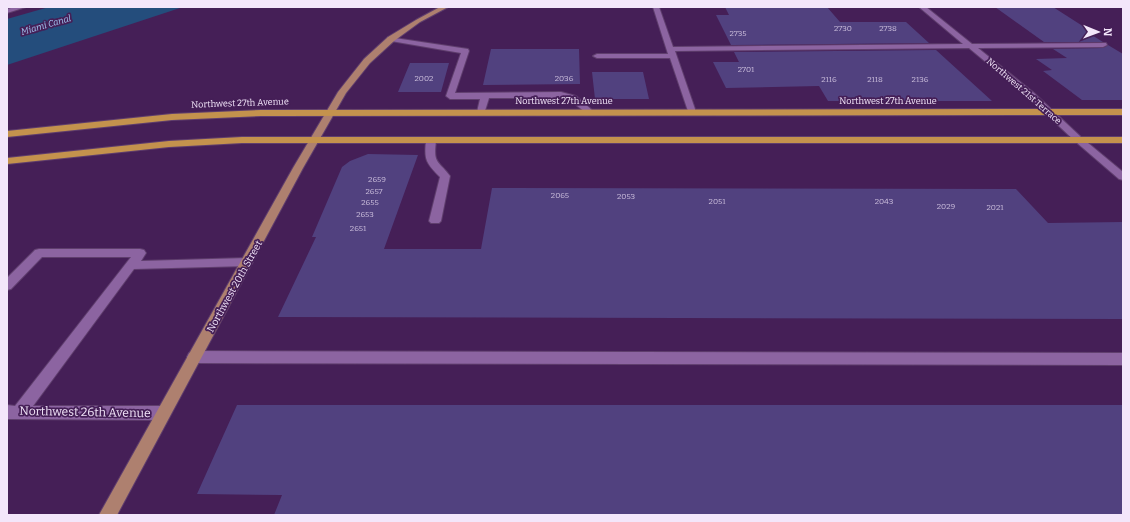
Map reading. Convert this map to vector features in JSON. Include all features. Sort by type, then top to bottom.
[{"type":"highway","name":"Northwest 27th Avenue","points":[[7,134],[172,117],[330,112],[1123,112]]},
{"type":"highway","points":[[7,161],[169,144],[242,140],[1123,140]]},
{"type":"main road","name":"Northwest 20th Street","points":[[108,515],[314,140],[342,92],[367,61],[391,39],[418,21],[445,7]]},
{"type":"street","points":[[656,7],[692,112]]},
{"type":"street","name":"Northwest 21st Terrace","points":[[922,7],[1050,112],[1079,140],[1123,178]]},
{"type":"street","points":[[7,12],[18,8]]},
{"type":"street","points":[[391,39],[465,51],[450,96],[561,95],[573,98],[589,111]]},
{"type":"street","points":[[597,56],[971,46],[1103,45]]},
{"type":"street","points":[[481,112],[485,96]]},
{"type":"street","points":[[431,141],[429,156],[434,166],[445,176],[435,221]]},
{"type":"street","points":[[7,286],[39,253],[140,253],[13,412]]},
{"type":"street","points":[[131,265],[247,262]]},
{"type":"street","points":[[194,357],[1123,359]]},
{"type":"street","name":"Northwest 26th Avenue","points":[[13,412],[163,413]]},
{"type":"water","name":"Miami Canal","points":[[49,7],[183,7],[7,65],[7,19]]},
{"type":"building","points":[[725,7],[827,7],[840,22],[906,22],[929,43],[731,45],[716,15],[729,15]]},
{"type":"building","points":[[995,7],[1053,7],[1092,32],[1087,32],[1103,42],[1044,42]]},
{"type":"building","points":[[1108,45],[1123,54],[1123,100],[1082,100],[1043,71],[1052,70],[1036,59],[1067,58],[1053,49],[1103,48]]},
{"type":"building","points":[[491,49],[579,49],[580,84],[483,85]]},
{"type":"building","points":[[936,50],[992,101],[828,101],[819,86],[726,88],[713,62],[739,62],[734,52]]},
{"type":"building","points":[[410,63],[449,63],[441,92],[398,92]]},
{"type":"building","points":[[592,72],[643,72],[649,99],[595,99]]},
{"type":"building","points":[[368,154],[418,155],[384,249],[481,249],[492,188],[1016,189],[1048,223],[1123,222],[1123,319],[278,317],[316,237],[312,237],[342,167],[350,161]]},
{"type":"building","points":[[237,405],[1123,405],[1123,515],[274,515],[282,495],[197,494]]}]
